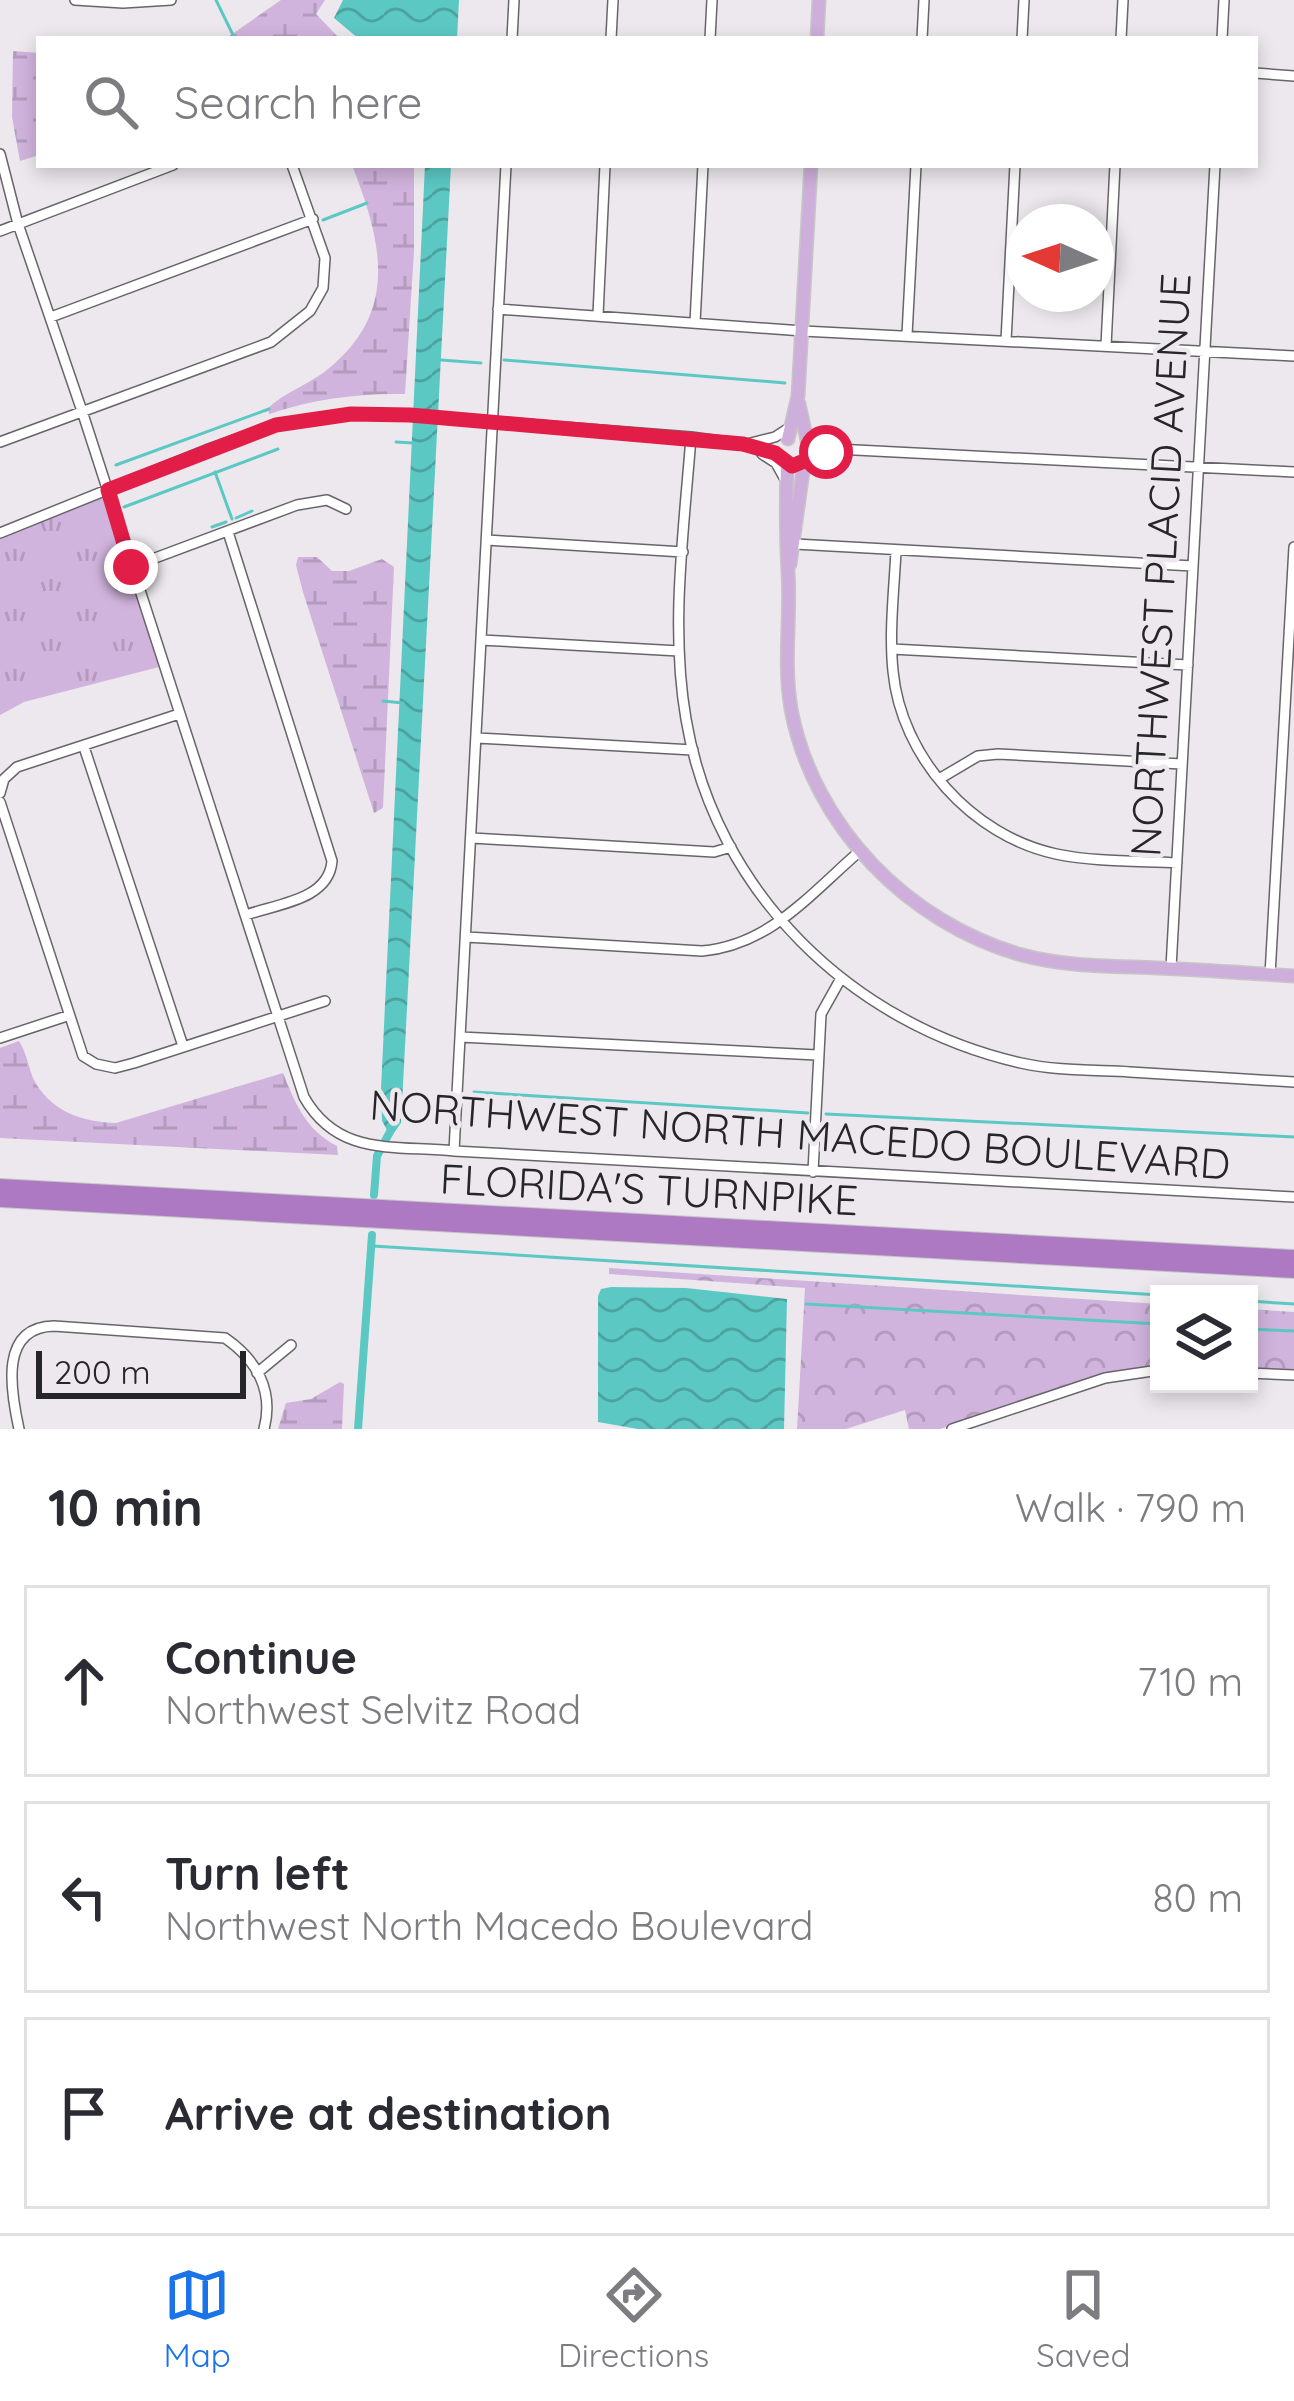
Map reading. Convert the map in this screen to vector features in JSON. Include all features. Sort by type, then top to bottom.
[{"type":"highway","name":"FLORIDA'S TURNPIKE","points":[[0,1186],[1294,1257]]},
{"type":"highway","name":"FLORIDA'S TURNPIKE","points":[[0,1200],[1294,1270]]},
{"type":"main road","points":[[817,36],[819,0]]},
{"type":"main road","points":[[788,571],[781,451],[798,396],[811,168]]},
{"type":"main road","points":[[798,396],[806,441],[788,571],[785,640],[791,710],[808,767],[860,851],[935,917],[993,945],[1046,960],[1294,976]]},
{"type":"main road","points":[[788,436],[806,441]]},
{"type":"main road","points":[[785,461],[805,462]]},
{"type":"street","points":[[75,0],[171,0]]},
{"type":"street","points":[[512,36],[514,0]]},
{"type":"street","points":[[611,36],[613,0]]},
{"type":"street","points":[[710,36],[712,0]]},
{"type":"street","points":[[922,36],[924,0]]},
{"type":"street","points":[[1022,36],[1024,0]]},
{"type":"street","points":[[1121,36],[1123,0]]},
{"type":"street","points":[[1222,36],[1224,0]]},
{"type":"street","points":[[1258,74],[1294,76]]},
{"type":"street","name":"NORTHWEST NORTH MACEDO BOULEVARD","points":[[0,154],[18,224],[304,1097],[315,1116],[340,1138],[367,1145],[454,1151],[1294,1197]]},
{"type":"street","points":[[0,231],[165,168]]},
{"type":"street","points":[[0,442],[272,342],[310,311],[320,296],[325,273],[323,250],[293,168]]},
{"type":"street","points":[[454,1151],[506,168]]},
{"type":"street","points":[[598,315],[605,168]]},
{"type":"street","points":[[695,322],[703,168]]},
{"type":"street","points":[[907,335],[916,168]]},
{"type":"street","points":[[1006,341],[1015,168]]},
{"type":"street","points":[[1106,346],[1115,168]]},
{"type":"street","name":"NORTHWEST PLACID AVENUE","points":[[1171,968],[1215,168]]},
{"type":"street","points":[[51,316],[313,219]]},
{"type":"street","points":[[498,309],[803,331],[1294,356]]},
{"type":"street","points":[[0,533],[276,425],[351,414],[691,437],[746,444],[785,461]]},
{"type":"street","points":[[746,444],[788,436]]},
{"type":"street","points":[[691,437],[679,651],[693,750],[731,847],[779,921],[840,980],[909,1024],[971,1048],[1022,1063],[1294,1082]]},
{"type":"street","points":[[806,441],[836,449],[1294,472]]},
{"type":"street","points":[[746,444],[776,463],[786,483]]},
{"type":"street","points":[[805,462],[836,449]]},
{"type":"street","points":[[131,567],[312,501],[327,500],[346,509]]},
{"type":"street","points":[[228,532],[332,861],[329,877],[316,892],[246,915]]},
{"type":"street","points":[[487,540],[683,552]]},
{"type":"street","points":[[794,544],[1192,566]]},
{"type":"street","points":[[1270,974],[1294,548]]},
{"type":"street","points":[[896,550],[893,675],[913,743],[939,779],[977,817],[1052,853],[1177,863]]},
{"type":"street","points":[[482,640],[679,651]]},
{"type":"street","points":[[892,650],[1188,665]]},
{"type":"street","points":[[0,793],[4,779],[17,766],[179,714]]},
{"type":"street","points":[[477,738],[693,750]]},
{"type":"street","points":[[84,746],[183,1046]]},
{"type":"street","points":[[939,779],[978,756],[998,754],[1182,764]]},
{"type":"street","points":[[0,802],[67,1016],[83,1055],[96,1064],[115,1068],[325,1000]]},
{"type":"street","points":[[472,838],[714,852],[731,847]]},
{"type":"street","points":[[466,937],[702,951],[731,948],[752,941],[779,921],[860,851]]},
{"type":"street","points":[[813,1172],[821,1014],[840,980]]},
{"type":"street","points":[[0,1038],[67,1016]]},
{"type":"street","points":[[461,1036],[818,1055]]},
{"type":"street","points":[[19,1429],[6,1360],[16,1341],[39,1326],[210,1334],[235,1345],[268,1393],[264,1429]]},
{"type":"street","points":[[257,1372],[291,1346]]},
{"type":"street","points":[[952,1429],[1105,1378],[1150,1371]]},
{"type":"street","points":[[1258,1373],[1294,1375]]},
{"type":"green space","points":[[281,0],[325,0],[316,14],[337,36],[229,36]]},
{"type":"green space","points":[[13,51],[36,53],[36,156],[20,161],[12,117]]},
{"type":"green space","points":[[353,168],[414,168],[414,251],[405,394],[336,398],[269,414],[274,403],[323,373],[364,327],[378,277],[377,250]]},
{"type":"green space","points":[[105,495],[159,667],[24,702],[0,715],[0,537]]},
{"type":"green space","points":[[298,557],[317,557],[332,571],[349,571],[382,559],[394,567],[383,808],[374,813],[303,592]]},
{"type":"green space","points":[[19,1041],[33,1078],[48,1099],[79,1117],[103,1122],[116,1123],[283,1073],[303,1116],[337,1146],[338,1155],[0,1138],[0,1048]]},
{"type":"green space","points":[[609,1268],[1150,1303],[1150,1367],[1104,1374],[940,1429],[909,1429],[905,1410],[846,1429],[797,1429],[805,1288],[609,1274]]},
{"type":"green space","points":[[1258,1310],[1294,1312],[1294,1371],[1258,1369]]},
{"type":"green space","points":[[344,1384],[342,1429],[278,1429],[286,1403],[311,1399]]},
{"type":"water","points":[[343,0],[459,0],[457,36],[355,36],[334,18]]},
{"type":"water","points":[[425,168],[451,168],[401,1123],[391,1137],[382,1121]]},
{"type":"water","points":[[686,1288],[787,1299],[784,1429],[638,1429],[598,1422],[598,1296],[601,1289]]},
{"type":"waterway","points":[[216,0],[234,36]]},
{"type":"waterway","points":[[323,220],[367,203]]},
{"type":"waterway","points":[[441,360],[481,363]]},
{"type":"waterway","points":[[504,360],[785,383]]},
{"type":"waterway","points":[[116,465],[269,409]]},
{"type":"waterway","points":[[396,442],[413,443]]},
{"type":"waterway","points":[[124,507],[278,449]]},
{"type":"waterway","points":[[215,472],[232,519]]},
{"type":"waterway","points":[[236,518],[252,511]]},
{"type":"waterway","points":[[212,527],[226,522]]},
{"type":"waterway","points":[[383,701],[403,703]]},
{"type":"waterway","points":[[474,1092],[808,1113]]},
{"type":"waterway","points":[[826,1114],[1294,1137]]},
{"type":"waterway","points":[[374,1195],[377,1156],[392,1128]]},
{"type":"waterway","points":[[358,1429],[372,1235]]},
{"type":"waterway","points":[[373,1246],[1150,1294]]},
{"type":"waterway","points":[[1258,1302],[1294,1304]]},
{"type":"waterway","points":[[806,1304],[1150,1323]]},
{"type":"waterway","points":[[1258,1329],[1294,1331]]},
{"type":"route","points":[[131,567],[108,490],[276,425],[351,414],[410,415],[691,437],[775,453],[792,466],[826,452]]}]
